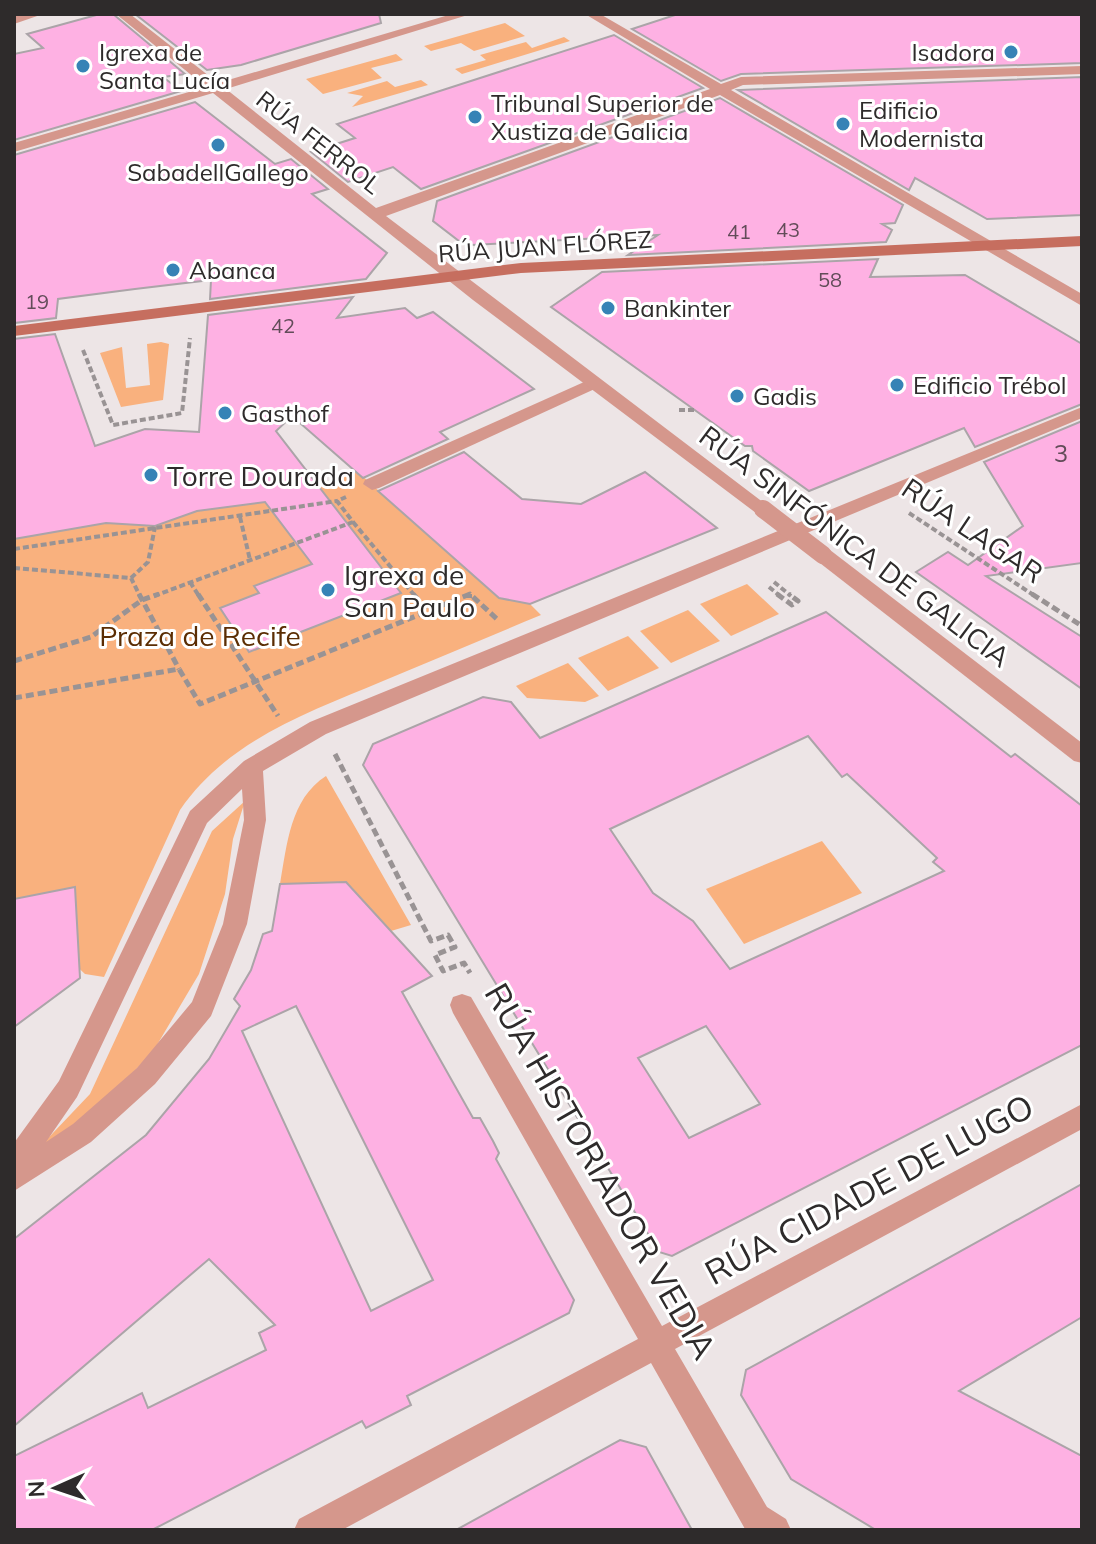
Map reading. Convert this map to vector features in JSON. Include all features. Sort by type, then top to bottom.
[{"type":"main road","name":"RÚA JUAN FLÓREZ","points":[[14,331],[521,268],[1082,241]]},
{"type":"street","points":[[14,20],[37,14]]},
{"type":"street","name":"RÚA FERROL","points":[[122,14],[451,275]]},
{"type":"street","points":[[14,148],[465,14]]},
{"type":"street","points":[[591,14],[1082,301]]},
{"type":"street","points":[[376,215],[741,81],[1082,70]]},
{"type":"street","name":"RÚA SINFÓNICA DE GALICIA","points":[[451,275],[763,509],[1082,755]]},
{"type":"street","points":[[372,484],[593,383]]},
{"type":"street","points":[[14,1165],[68,1089],[198,817],[252,767],[318,728],[1082,412]]},
{"type":"street","points":[[14,1178],[82,1133],[146,1076],[202,1008],[235,924],[255,820],[252,767]]},
{"type":"street","name":"RÚA HISTORIADOR VEDIA","points":[[462,1005],[756,1518],[775,1530]]},
{"type":"street","name":"RÚA CIDADE DE LUGO","points":[[310,1530],[1082,1116]]},
{"type":"path","points":[[81,346],[113,425],[182,413],[191,331]]},
{"type":"path","points":[[679,410],[694,410]]},
{"type":"path","points":[[143,420],[145,429]]},
{"type":"path","points":[[14,549],[337,501],[372,484]]},
{"type":"path","name":"RÚA LAGAR","points":[[882,494],[933,531],[1082,626]]},
{"type":"path","points":[[337,501],[428,611]]},
{"type":"path","points":[[240,517],[250,560]]},
{"type":"path","points":[[14,661],[91,637],[142,600],[353,522]]},
{"type":"path","points":[[14,568],[131,578],[148,562],[155,528]]},
{"type":"path","points":[[131,578],[200,704],[470,594],[505,627]]},
{"type":"path","points":[[190,582],[278,716]]},
{"type":"path","points":[[772,584],[798,601],[792,605],[772,584]]},
{"type":"path","points":[[14,698],[179,669]]},
{"type":"path","name":"RÚA HISTORIADOR VEDIA","points":[[328,743],[431,941],[448,935],[455,947],[435,955],[443,971],[464,963],[470,974],[450,982],[462,1005]]},
{"type":"green space","points":[[505,23],[525,36],[474,51],[461,43],[431,51],[424,46]]},
{"type":"green space","points":[[564,37],[570,41],[462,74],[455,69],[486,60],[480,55],[526,42],[532,48]]},
{"type":"green space","points":[[396,54],[403,60],[371,68],[382,78],[323,94],[306,79]]},
{"type":"green space","points":[[421,80],[428,85],[352,107],[363,96],[347,93],[387,81],[395,87]]},
{"type":"green space","points":[[147,344],[169,344],[163,400],[121,407],[100,353],[122,347],[126,388],[150,385]]},
{"type":"green space","name":"Praza de Recife","points":[[357,471],[390,501],[541,615],[298,717],[245,747],[221,765],[180,810],[104,977],[85,974],[69,959],[78,953],[75,887],[14,899],[14,539],[106,523],[155,526],[197,511],[299,497]]},
{"type":"green space","points":[[747,584],[779,614],[731,636],[700,604]]},
{"type":"green space","points":[[688,610],[720,641],[671,663],[640,631]]},
{"type":"green space","points":[[628,636],[659,668],[608,691],[578,658]]},
{"type":"green space","points":[[568,663],[599,696],[585,702],[527,698],[516,686]]},
{"type":"green space","points":[[326,776],[411,925],[391,931],[346,882],[280,884],[297,810],[314,786]]},
{"type":"green space","points":[[245,801],[233,839],[225,894],[199,974],[154,1050],[106,1102],[33,1154],[90,1094],[212,831]]},
{"type":"green space","points":[[822,841],[862,893],[744,944],[706,889]]},
{"type":"building","points":[[100,14],[113,14],[185,74],[163,77],[181,91],[14,140],[14,54],[43,48],[27,34]]},
{"type":"building","points":[[135,14],[379,14],[381,23],[241,65],[207,70]]},
{"type":"building","points":[[678,14],[1082,15],[1082,63],[741,74],[721,81],[632,29]]},
{"type":"building","name":"Tribunal Superior de Xustiza de Galicia","points":[[614,35],[703,88],[421,189],[393,167],[348,182],[311,152],[355,138],[337,124]]},
{"type":"building","points":[[1082,77],[1082,215],[987,219],[915,178],[909,190],[738,90]]},
{"type":"building","points":[[720,98],[903,205],[895,223],[882,224],[892,230],[886,242],[628,255],[658,235],[471,245],[459,241],[433,221],[437,201]]},
{"type":"building","points":[[195,102],[275,164],[291,159],[328,189],[312,194],[387,253],[366,279],[210,299],[211,280],[135,289],[58,299],[56,318],[14,323],[14,155]]},
{"type":"building","name":"Edificio Trébol","points":[[878,259],[870,277],[965,275],[1082,344],[1082,404],[975,447],[964,428],[809,491],[753,451],[752,446],[745,446],[551,307],[602,272]]},
{"type":"building","points":[[353,297],[337,318],[405,308],[417,318],[433,312],[534,389],[440,432],[448,439],[363,478],[292,416],[276,431],[401,593],[249,652],[220,608],[259,593],[254,586],[312,564],[265,502],[197,511],[155,526],[106,523],[14,539],[14,339],[55,334],[95,446],[145,429],[199,432],[208,315]]},
{"type":"building","points":[[1082,421],[1082,563],[986,576],[1082,637],[1082,689],[916,572],[948,552],[968,565],[1023,526],[984,462]]},
{"type":"building","points":[[464,452],[522,499],[581,504],[645,472],[717,528],[530,604],[499,598],[378,491]]},
{"type":"building","points":[[826,612],[1011,757],[1015,754],[1082,806],[1082,1045],[672,1256],[659,1252],[363,765],[373,744],[483,697],[511,702],[540,738]],"holes":[[[808,736],[842,777],[847,774],[937,858],[933,862],[944,871],[730,969],[693,921],[653,893],[610,829]],[[706,1026],[760,1104],[689,1138],[638,1058]]]},
{"type":"building","points":[[346,882],[432,976],[402,992],[473,1118],[480,1118],[493,1141],[499,1153],[496,1159],[574,1300],[569,1313],[407,1396],[411,1405],[366,1428],[362,1421],[152,1530],[14,1530],[14,1456],[142,1393],[148,1408],[266,1350],[259,1333],[275,1325],[209,1259],[14,1426],[14,1239],[146,1135],[209,1059],[240,1006],[234,999],[251,970],[263,934],[272,931],[280,884]],"holes":[[[296,1006],[433,1280],[371,1311],[242,1031]]]},
{"type":"building","points":[[75,887],[80,978],[14,1027],[14,899]]},
{"type":"building","points":[[1082,1184],[1082,1317],[959,1391],[1082,1456],[1082,1530],[876,1530],[791,1479],[741,1395],[746,1370]]},
{"type":"building","points":[[620,1440],[646,1447],[692,1530],[456,1530]]},
{"type":"place","name":"Isadora","points":[[1011,52]]},
{"type":"place","name":"Igrexa de Santa Lucía","points":[[83,66]]},
{"type":"place","name":"Tribunal Superior de Xustiza de Galicia","points":[[475,117]]},
{"type":"place","name":"Edificio Modernista","points":[[843,124]]},
{"type":"place","name":"SabadellGallego","points":[[218,145]]},
{"type":"place","name":"Abanca","points":[[173,270]]},
{"type":"place","name":"Bankinter","points":[[608,308]]},
{"type":"place","name":"Edificio Trébol","points":[[897,385]]},
{"type":"place","name":"Gadis","points":[[737,396]]},
{"type":"place","name":"Gasthof","points":[[225,413]]},
{"type":"place","name":"Torre Dourada","points":[[151,475]]},
{"type":"place","name":"Igrexa de San Paulo","points":[[328,590]]}]
